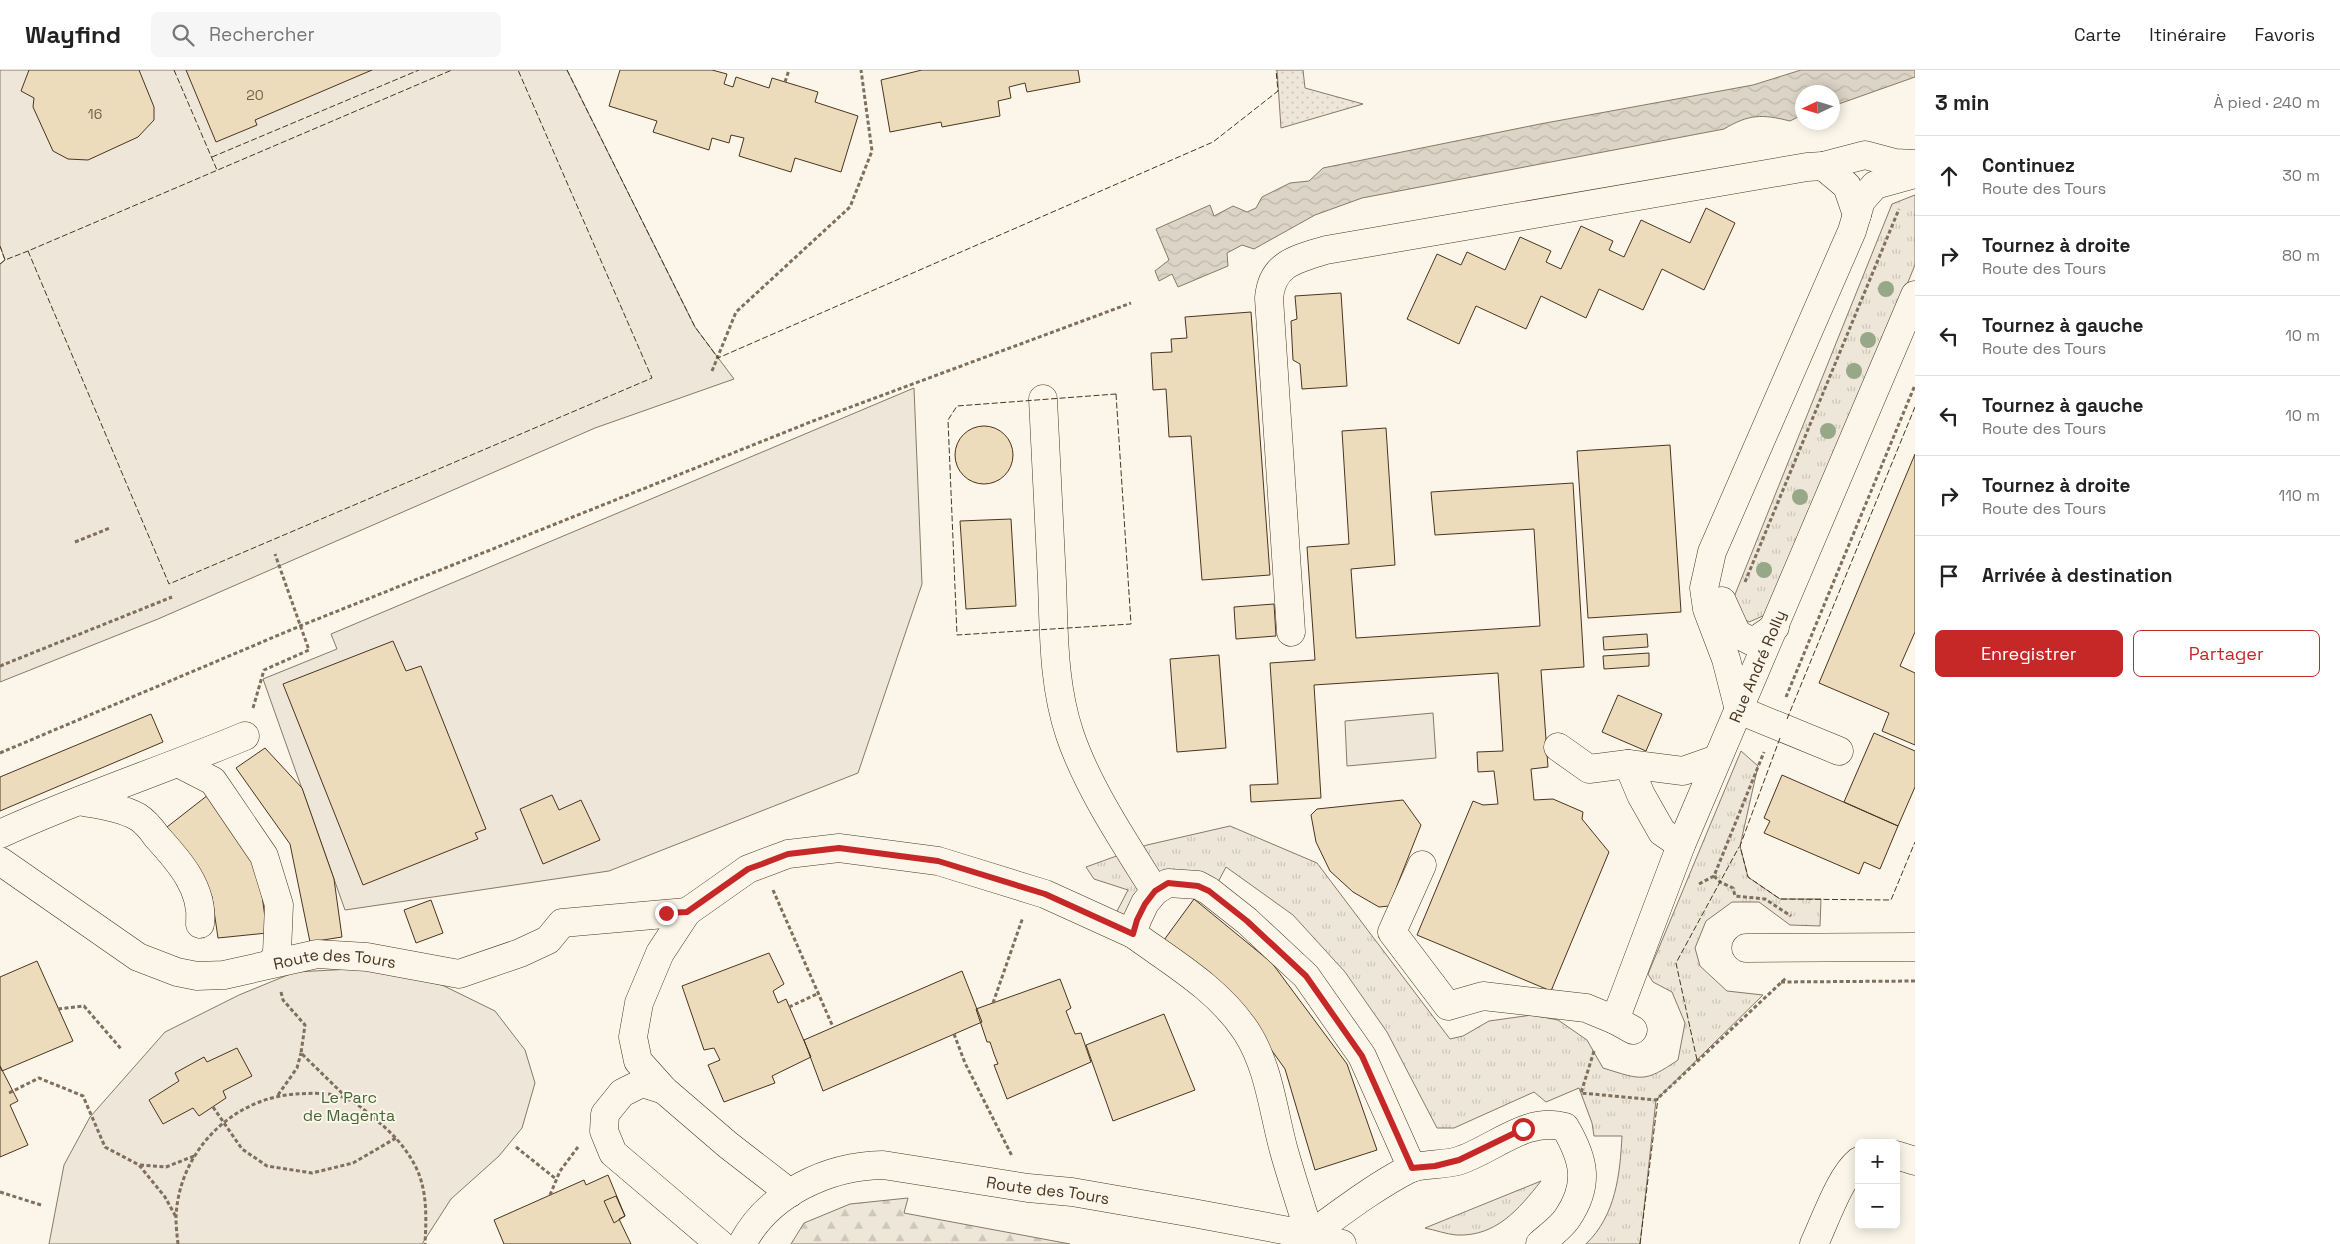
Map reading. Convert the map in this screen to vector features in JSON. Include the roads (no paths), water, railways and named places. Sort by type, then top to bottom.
[{"type":"street","points":[[1291,632],[1268,298],[1270,285],[1277,271],[1301,259],[1326,250],[1806,167],[1823,166],[1865,155],[1895,163],[1915,164]]},
{"type":"street","points":[[1823,166],[1847,186],[1857,214]]},
{"type":"street","points":[[1839,751],[1739,710],[1726,659],[1707,609],[1704,588],[1708,568],[1852,231],[1861,201],[1875,184],[1915,174]]},
{"type":"street","name":"Rue André Rolly","points":[[1422,865],[1392,932],[1448,1006],[1483,996],[1586,1008],[1624,1025],[1681,844],[1915,295]]},
{"type":"street","points":[[1043,399],[1055,660],[1063,709],[1070,736],[1082,764],[1128,849],[1155,891]]},
{"type":"street","points":[[1708,568],[1737,634],[1753,642],[1774,627]]},
{"type":"street","points":[[0,834],[79,801],[180,764],[245,736]]},
{"type":"street","points":[[1558,747],[1589,769],[1628,764],[1684,771],[1717,759]]},
{"type":"street","points":[[180,764],[213,781],[264,856],[279,905],[277,952],[273,963]]},
{"type":"street","points":[[1628,764],[1641,795],[1662,832],[1681,844]]},
{"type":"street","points":[[79,801],[115,808],[140,818],[173,854],[191,879],[202,913],[200,924]]},
{"type":"street","points":[[790,1192],[728,1145],[664,1090],[638,1061],[633,1037],[639,1003],[657,959],[687,912],[748,869],[788,854],[839,848],[938,861],[1032,890],[1133,934],[1210,991],[1246,1032],[1260,1062],[1272,1099],[1283,1149],[1310,1234],[1388,1181],[1412,1168],[1435,1166],[1459,1160],[1523,1129],[1553,1124],[1565,1127],[1576,1145],[1584,1180],[1568,1218],[1540,1244]]},
{"type":"street","name":"Route des Tours","points":[[0,861],[138,957],[198,976],[224,975],[317,954],[358,956],[459,974],[520,953],[548,940],[562,923],[687,912]]},
{"type":"street","points":[[1133,934],[1141,912],[1155,891],[1168,883],[1198,886],[1209,891],[1247,921],[1306,976],[1362,1056],[1412,1168]]},
{"type":"street","points":[[1746,948],[1915,947]]},
{"type":"street","points":[[664,1090],[642,1083],[622,1093],[605,1114],[604,1130],[613,1153],[720,1244]]},
{"type":"street","points":[[1900,1156],[1915,1161]]},
{"type":"street","points":[[1814,1244],[1840,1188],[1855,1164]]},
{"type":"street","name":"Route des Tours","points":[[742,1244],[757,1222],[790,1192],[825,1175],[864,1165],[883,1165],[1028,1188],[1072,1192],[1310,1234],[1342,1244]]},
{"type":"water","points":[[1801,70],[1915,70],[1915,77],[1840,104],[1840,85],[1795,85],[1795,118],[1790,121],[1763,116],[1748,118],[1724,129],[1362,198],[1315,215],[1254,249],[1242,245],[1227,253],[1228,266],[1178,287],[1172,274],[1159,281],[1155,271],[1169,260],[1156,229],[1210,205],[1214,216],[1233,206],[1247,212],[1256,208],[1262,197],[1290,183],[1309,181],[1323,168],[1540,124],[1753,85]]},
{"type":"park label","name":"Le Parc de Magenta","points":[[349,1106]]}]
